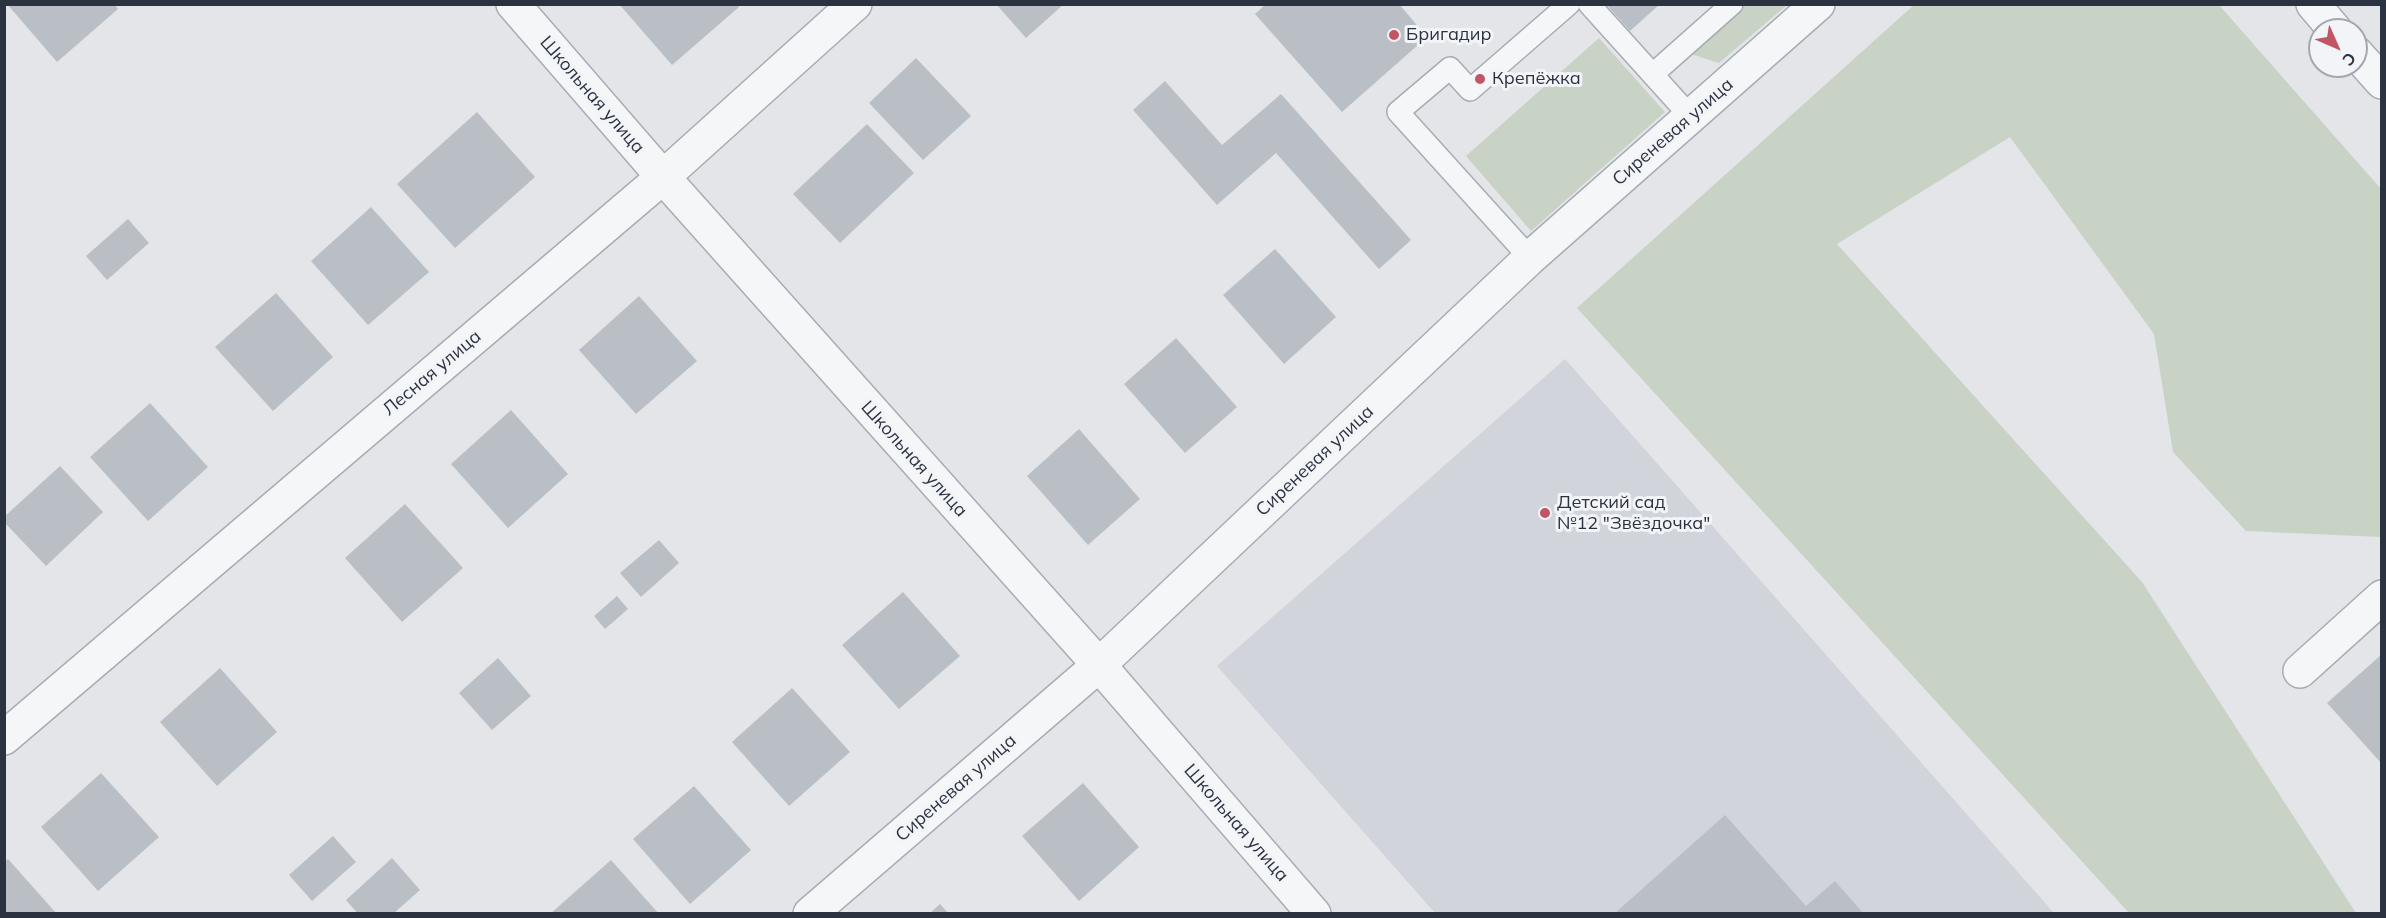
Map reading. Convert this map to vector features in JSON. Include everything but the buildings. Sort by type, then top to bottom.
[{"type":"street","name":"Школьная улица","points":[[513,4],[663,177],[1098,665],[1314,914]]},
{"type":"street","name":"Лесная улица","points":[[4,738],[663,177],[855,4]]},
{"type":"street","name":"Сиреневая улица","points":[[810,914],[1098,665],[1530,258],[1818,4]]},
{"type":"street","points":[[2313,4],[2325,18]]},
{"type":"street","points":[[2368,66],[2382,82]]},
{"type":"street","points":[[2300,671],[2382,597]]},
{"type":"lane","points":[[1530,258],[1398,112],[1450,68],[1470,90],[1569,4]]},
{"type":"lane","points":[[1589,4],[1690,116]]},
{"type":"lane","points":[[1653,74],[1732,4]]},
{"type":"shaded area","points":[[1915,4],[2219,5],[2381,189],[2381,537],[2246,531],[2173,452],[2154,334],[2010,137],[1837,244],[2142,582],[2356,913],[2129,913],[1577,308]]},
{"type":"shaded area","points":[[1746,5],[1787,5],[1719,63],[1691,54]]},
{"type":"shaded area","points":[[1599,38],[1665,112],[1531,231],[1466,156]]},
{"type":"shaded area","name":"Детский сад №12 \"Звёздочка\"","points":[[1565,359],[2054,913],[1435,913],[1217,666]]},
{"type":"place","name":"Бригадир","points":[[1394,35]]},
{"type":"place","name":"Крепёжка","points":[[1480,79]]},
{"type":"place","name":"Детский сад №12 \"Звёздочка\"","points":[[1545,513]]}]
